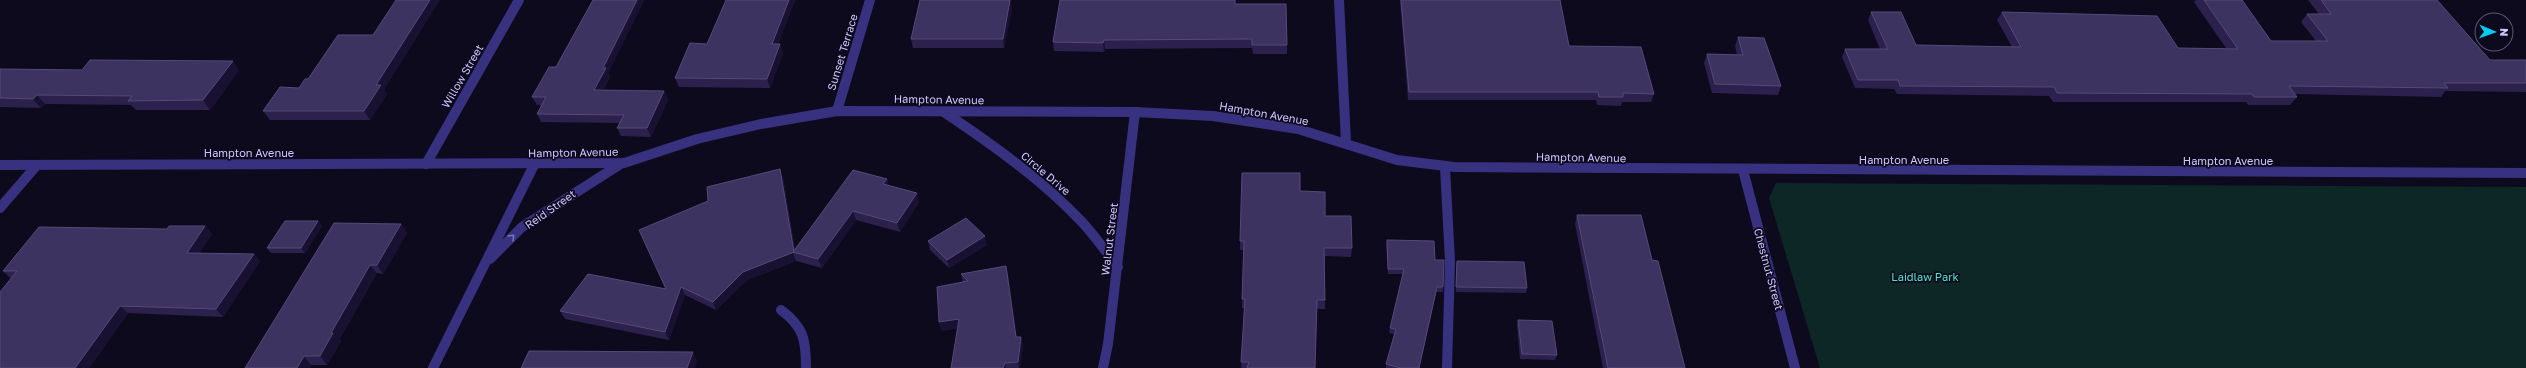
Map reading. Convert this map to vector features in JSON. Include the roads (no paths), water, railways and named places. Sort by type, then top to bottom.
[{"type":"street","name":"Willow Street","points":[[426,164],[519,0]]},
{"type":"street","name":"Sunset Terrace","points":[[837,111],[870,0]]},
{"type":"street","points":[[1339,0],[1346,142]]},
{"type":"street","name":"Hampton Avenue","points":[[0,165],[534,165],[624,163],[704,138],[761,124],[837,111],[1135,112],[1213,116],[1298,129],[1346,142],[1397,160],[1445,166],[1743,170],[2526,173]]},
{"type":"street","name":"Circle Drive","points":[[944,112],[997,148],[1059,199],[1081,222],[1118,268]]},
{"type":"street","name":"Walnut Street","points":[[1103,368],[1118,268],[1135,112]]},
{"type":"street","name":"Reid Street","points":[[485,265],[522,227],[575,191],[624,163]]},
{"type":"street","points":[[0,208],[37,165]]},
{"type":"street","name":"Reid Street","points":[[433,368],[534,165]]},
{"type":"street","points":[[1445,166],[1450,261],[1447,368]]},
{"type":"street","name":"Chestnut Street","points":[[1743,170],[1795,368]]},
{"type":"street","points":[[781,310],[796,321],[806,343],[806,368]]},
{"type":"park label","name":"Laidlaw Park","points":[[1925,276]]}]
